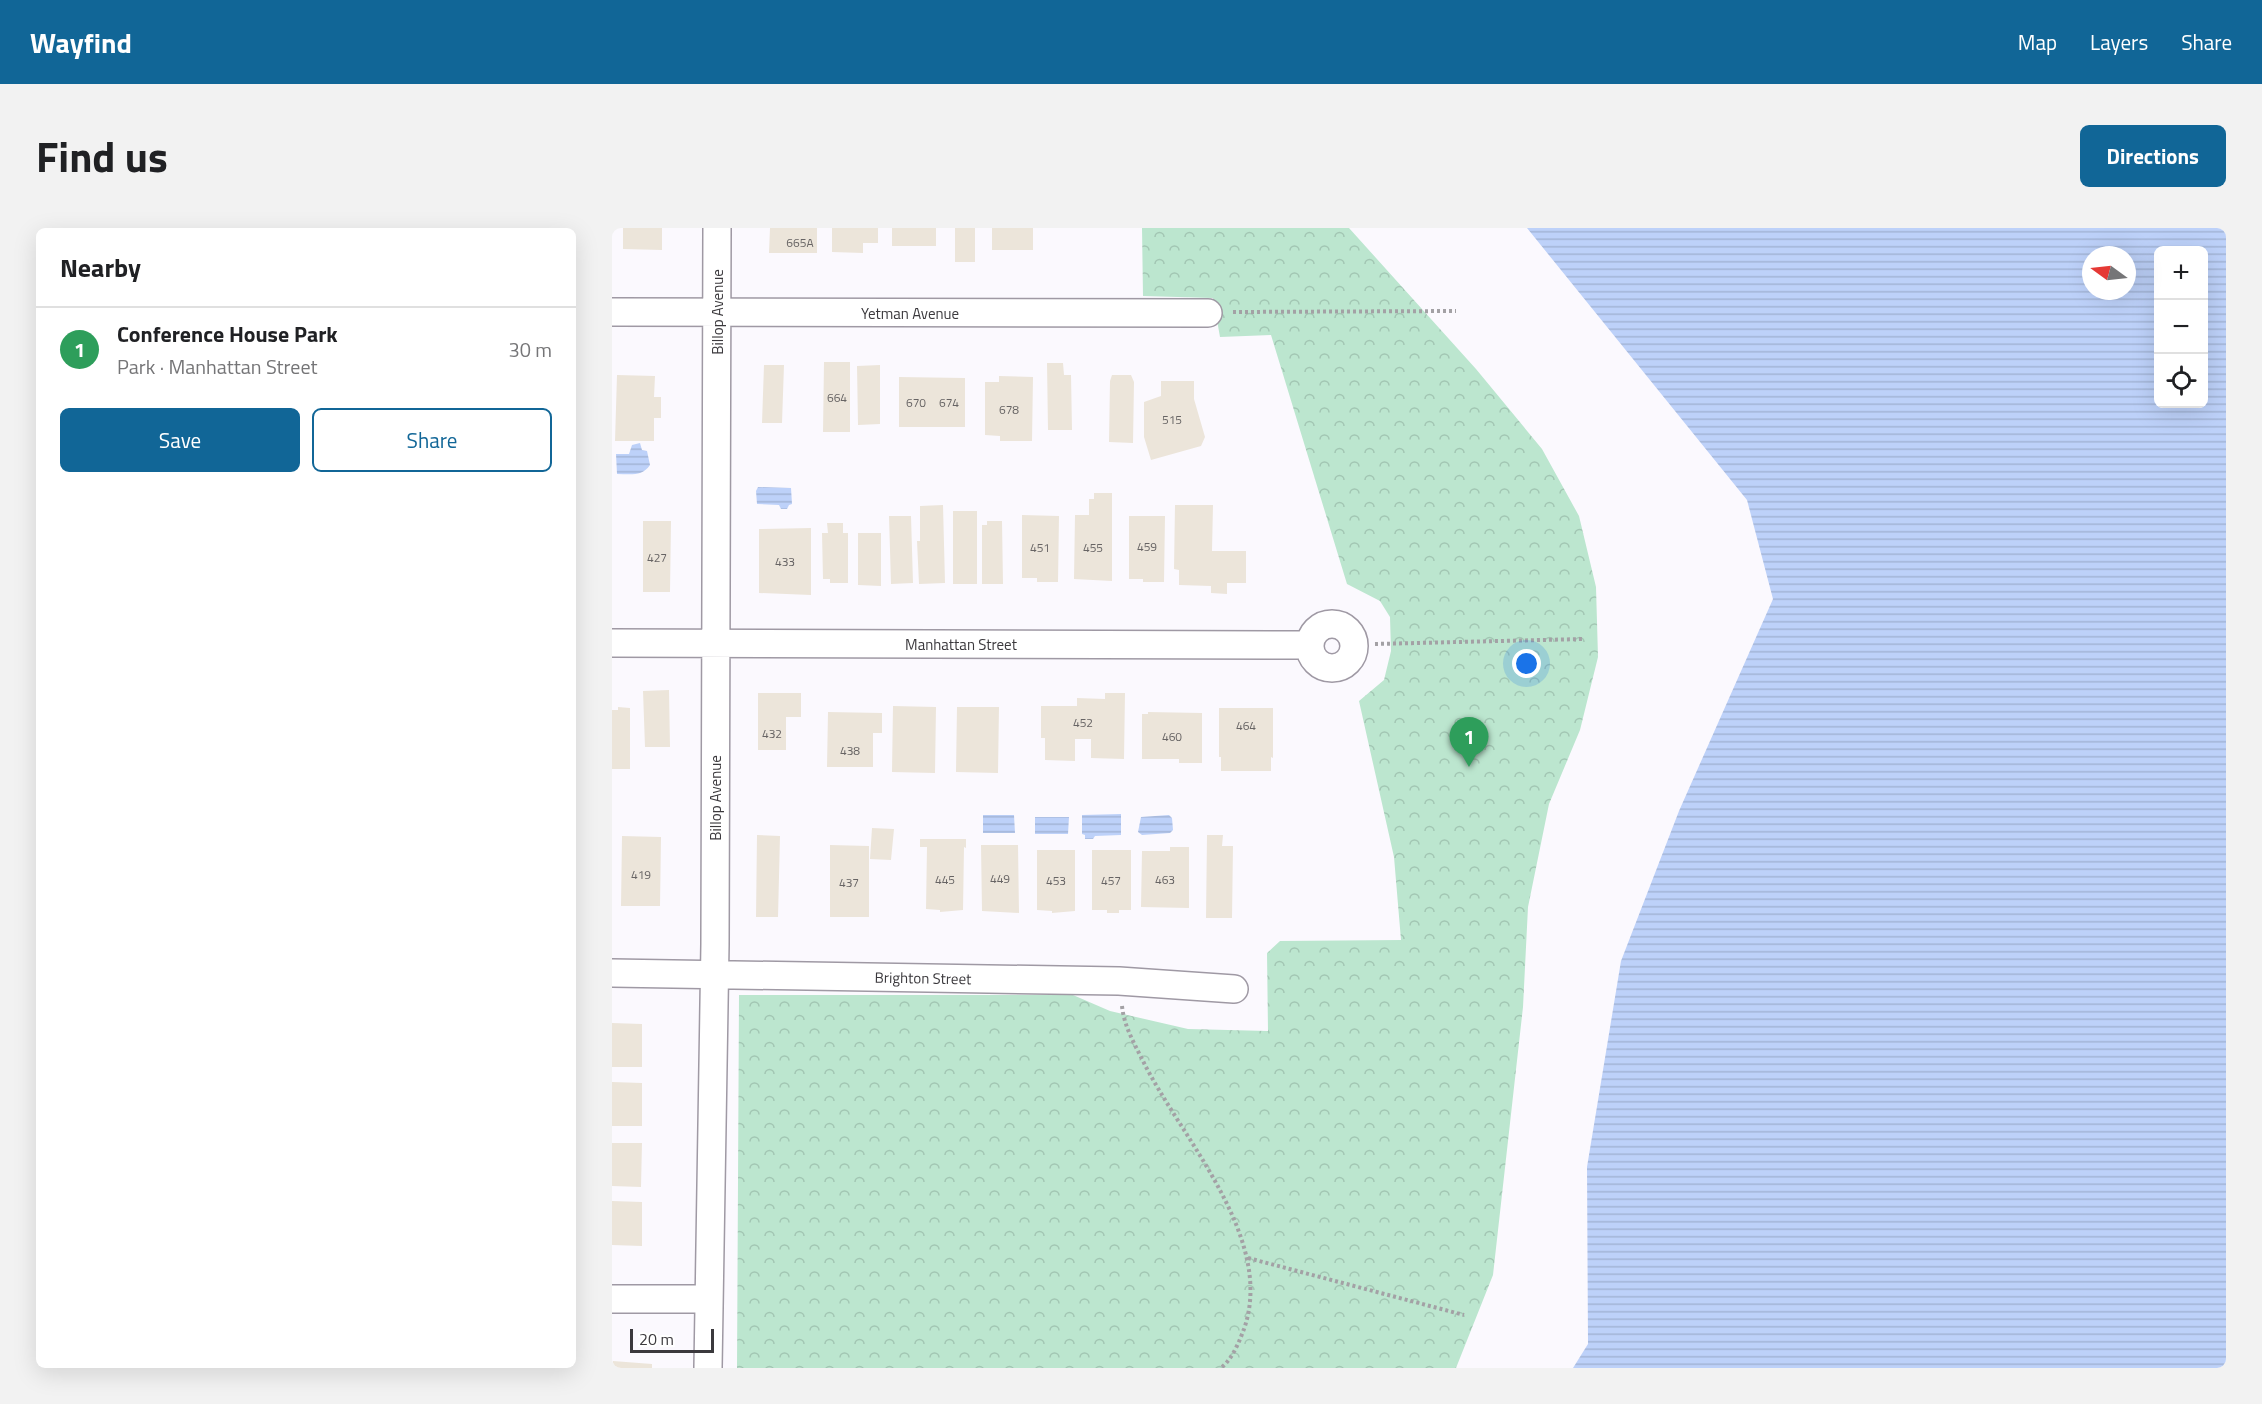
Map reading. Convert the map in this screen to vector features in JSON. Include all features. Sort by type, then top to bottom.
[{"type":"street","name":"Billop Avenue","points":[[708,1368],[714,974],[717,228]]},
{"type":"street","name":"Yetman Avenue","points":[[612,312],[1208,313]]},
{"type":"street","name":"Manhattan Street","points":[[612,643],[1310,645]]},
{"type":"street","name":"Brighton Street","points":[[612,973],[1119,981],[1234,989]]},
{"type":"street","points":[[612,1299],[708,1299]]},
{"type":"path","points":[[1208,313],[1456,311]]},
{"type":"path","points":[[1375,644],[1583,639]]},
{"type":"path","points":[[1119,981],[1123,1021],[1151,1078],[1236,1220],[1248,1258],[1251,1284],[1249,1316],[1239,1343],[1221,1368]]},
{"type":"path","points":[[1248,1258],[1464,1315]]},
{"type":"green space","points":[[1142,228],[1349,228],[1476,369],[1542,449],[1579,516],[1596,587],[1598,657],[1580,730],[1549,804],[1528,907],[1523,1007],[1493,1275],[1456,1368],[737,1368],[739,995],[1073,995],[1110,1011],[1188,1029],[1268,1031],[1267,953],[1280,941],[1401,940],[1394,857],[1359,701],[1384,680],[1391,651],[1390,617],[1380,601],[1347,584],[1271,335],[1220,337],[1213,298],[1143,296]]},
{"type":"water","points":[[1527,228],[2226,228],[2226,1368],[1573,1368],[1588,1344],[1587,1167],[1621,961],[1679,811],[1773,599],[1747,500]]},
{"type":"water","points":[[640,443],[642,450],[647,451],[650,465],[639,473],[617,474],[616,454],[629,454],[632,445]]},
{"type":"water","points":[[758,487],[791,488],[792,504],[787,509],[781,509],[779,505],[757,504]]},
{"type":"water","points":[[1121,814],[1121,835],[1095,836],[1093,839],[1085,839],[1085,835],[1082,834],[1082,815]]},
{"type":"water","points":[[983,815],[1014,815],[1015,833],[983,833]]},
{"type":"water","points":[[1169,815],[1172,818],[1173,830],[1170,833],[1142,835],[1138,832],[1141,817]]},
{"type":"water","points":[[1035,817],[1069,817],[1068,834],[1035,834]]},
{"type":"building","points":[[623,228],[662,228],[662,250],[623,249]]},
{"type":"building","points":[[770,228],[817,228],[817,253],[769,253]]},
{"type":"building","points":[[832,228],[878,228],[878,243],[863,243],[863,253],[832,252]]},
{"type":"building","points":[[892,228],[936,228],[936,246],[892,246]]},
{"type":"building","points":[[955,228],[975,228],[975,262],[955,262]]},
{"type":"building","points":[[992,228],[1033,228],[1033,250],[992,250]]},
{"type":"building","points":[[824,362],[850,362],[850,432],[823,432]]},
{"type":"building","points":[[1047,363],[1063,363],[1064,375],[1071,375],[1072,430],[1048,430]]},
{"type":"building","points":[[764,365],[784,365],[782,423],[762,423]]},
{"type":"building","points":[[880,365],[880,424],[858,425],[857,366]]},
{"type":"building","points":[[617,375],[655,376],[654,397],[661,397],[661,418],[654,418],[654,441],[615,441]]},
{"type":"building","points":[[1112,375],[1131,375],[1134,382],[1133,443],[1109,442]]},
{"type":"building","points":[[999,376],[1033,377],[1032,441],[1000,441],[1000,436],[985,435],[985,382],[999,382]]},
{"type":"building","points":[[899,377],[965,378],[965,427],[899,427]]},
{"type":"building","points":[[1161,381],[1194,381],[1194,399],[1205,437],[1201,446],[1151,460],[1144,437],[1144,402],[1161,396]]},
{"type":"building","points":[[1094,493],[1112,493],[1112,581],[1074,579],[1075,515],[1089,515],[1089,499],[1094,499]]},
{"type":"building","points":[[943,505],[945,583],[919,584],[917,541],[920,541],[920,506]]},
{"type":"building","points":[[1175,505],[1213,505],[1212,551],[1246,551],[1246,583],[1227,583],[1227,594],[1211,593],[1211,586],[1179,585],[1179,570],[1174,569]]},
{"type":"building","points":[[953,511],[977,511],[977,584],[953,584]]},
{"type":"building","points":[[1022,515],[1059,516],[1058,582],[1037,582],[1037,578],[1022,578]]},
{"type":"building","points":[[889,516],[911,516],[913,583],[891,584]]},
{"type":"building","points":[[1129,516],[1165,516],[1164,582],[1129,579]]},
{"type":"building","points":[[643,521],[671,521],[670,592],[643,592]]},
{"type":"building","points":[[987,521],[1002,521],[1003,584],[982,584],[982,525],[987,525]]},
{"type":"building","points":[[827,523],[843,523],[843,533],[848,533],[848,583],[830,583],[830,579],[823,579],[822,533],[828,533]]},
{"type":"building","points":[[811,528],[811,595],[759,593],[759,529]]},
{"type":"building","points":[[858,533],[881,533],[881,586],[858,585]]},
{"type":"building","points":[[669,690],[670,747],[645,747],[643,691]]},
{"type":"building","points":[[758,693],[801,693],[801,717],[786,717],[786,750],[758,750]]},
{"type":"building","points":[[1105,693],[1125,693],[1124,759],[1091,758],[1091,739],[1075,739],[1075,761],[1045,760],[1045,738],[1041,738],[1041,706],[1077,706],[1077,698],[1105,699]]},
{"type":"building","points":[[893,706],[936,707],[935,773],[892,772]]},
{"type":"building","points":[[618,707],[630,708],[630,769],[612,769],[612,710],[618,710]]},
{"type":"building","points":[[957,707],[999,707],[998,773],[956,772]]},
{"type":"building","points":[[1219,708],[1273,708],[1271,771],[1221,771]]},
{"type":"building","points":[[828,712],[882,713],[882,733],[873,733],[873,767],[827,767]]},
{"type":"building","points":[[1148,712],[1202,713],[1202,763],[1179,763],[1179,759],[1142,759],[1142,714],[1148,714]]},
{"type":"building","points":[[872,828],[894,829],[891,860],[870,859]]},
{"type":"building","points":[[757,835],[780,836],[778,917],[756,917]]},
{"type":"building","points":[[1207,835],[1223,835],[1222,846],[1233,846],[1232,918],[1206,918]]},
{"type":"building","points":[[622,836],[661,837],[660,906],[621,906]]},
{"type":"building","points":[[920,839],[966,839],[963,910],[940,912],[940,910],[926,909],[927,847],[920,847]]},
{"type":"building","points":[[830,845],[869,846],[869,917],[830,917]]},
{"type":"building","points":[[981,845],[1018,845],[1019,913],[982,911]]},
{"type":"building","points":[[1170,847],[1189,847],[1189,908],[1141,907],[1142,851],[1170,851]]},
{"type":"building","points":[[1037,850],[1075,850],[1075,911],[1052,913],[1052,911],[1037,910]]},
{"type":"building","points":[[1092,850],[1131,850],[1131,910],[1107,913],[1107,910],[1092,910]]},
{"type":"building","points":[[612,1023],[642,1024],[642,1067],[612,1067]]},
{"type":"building","points":[[612,1082],[642,1083],[642,1126],[612,1126]]},
{"type":"building","points":[[612,1143],[642,1143],[641,1187],[612,1186]]},
{"type":"building","points":[[612,1201],[642,1202],[642,1246],[612,1245]]},
{"type":"building","points":[[613,1361],[652,1364],[652,1368],[612,1368]]},
{"type":"place","name":"Conference House Park","points":[[1469,767]]}]
